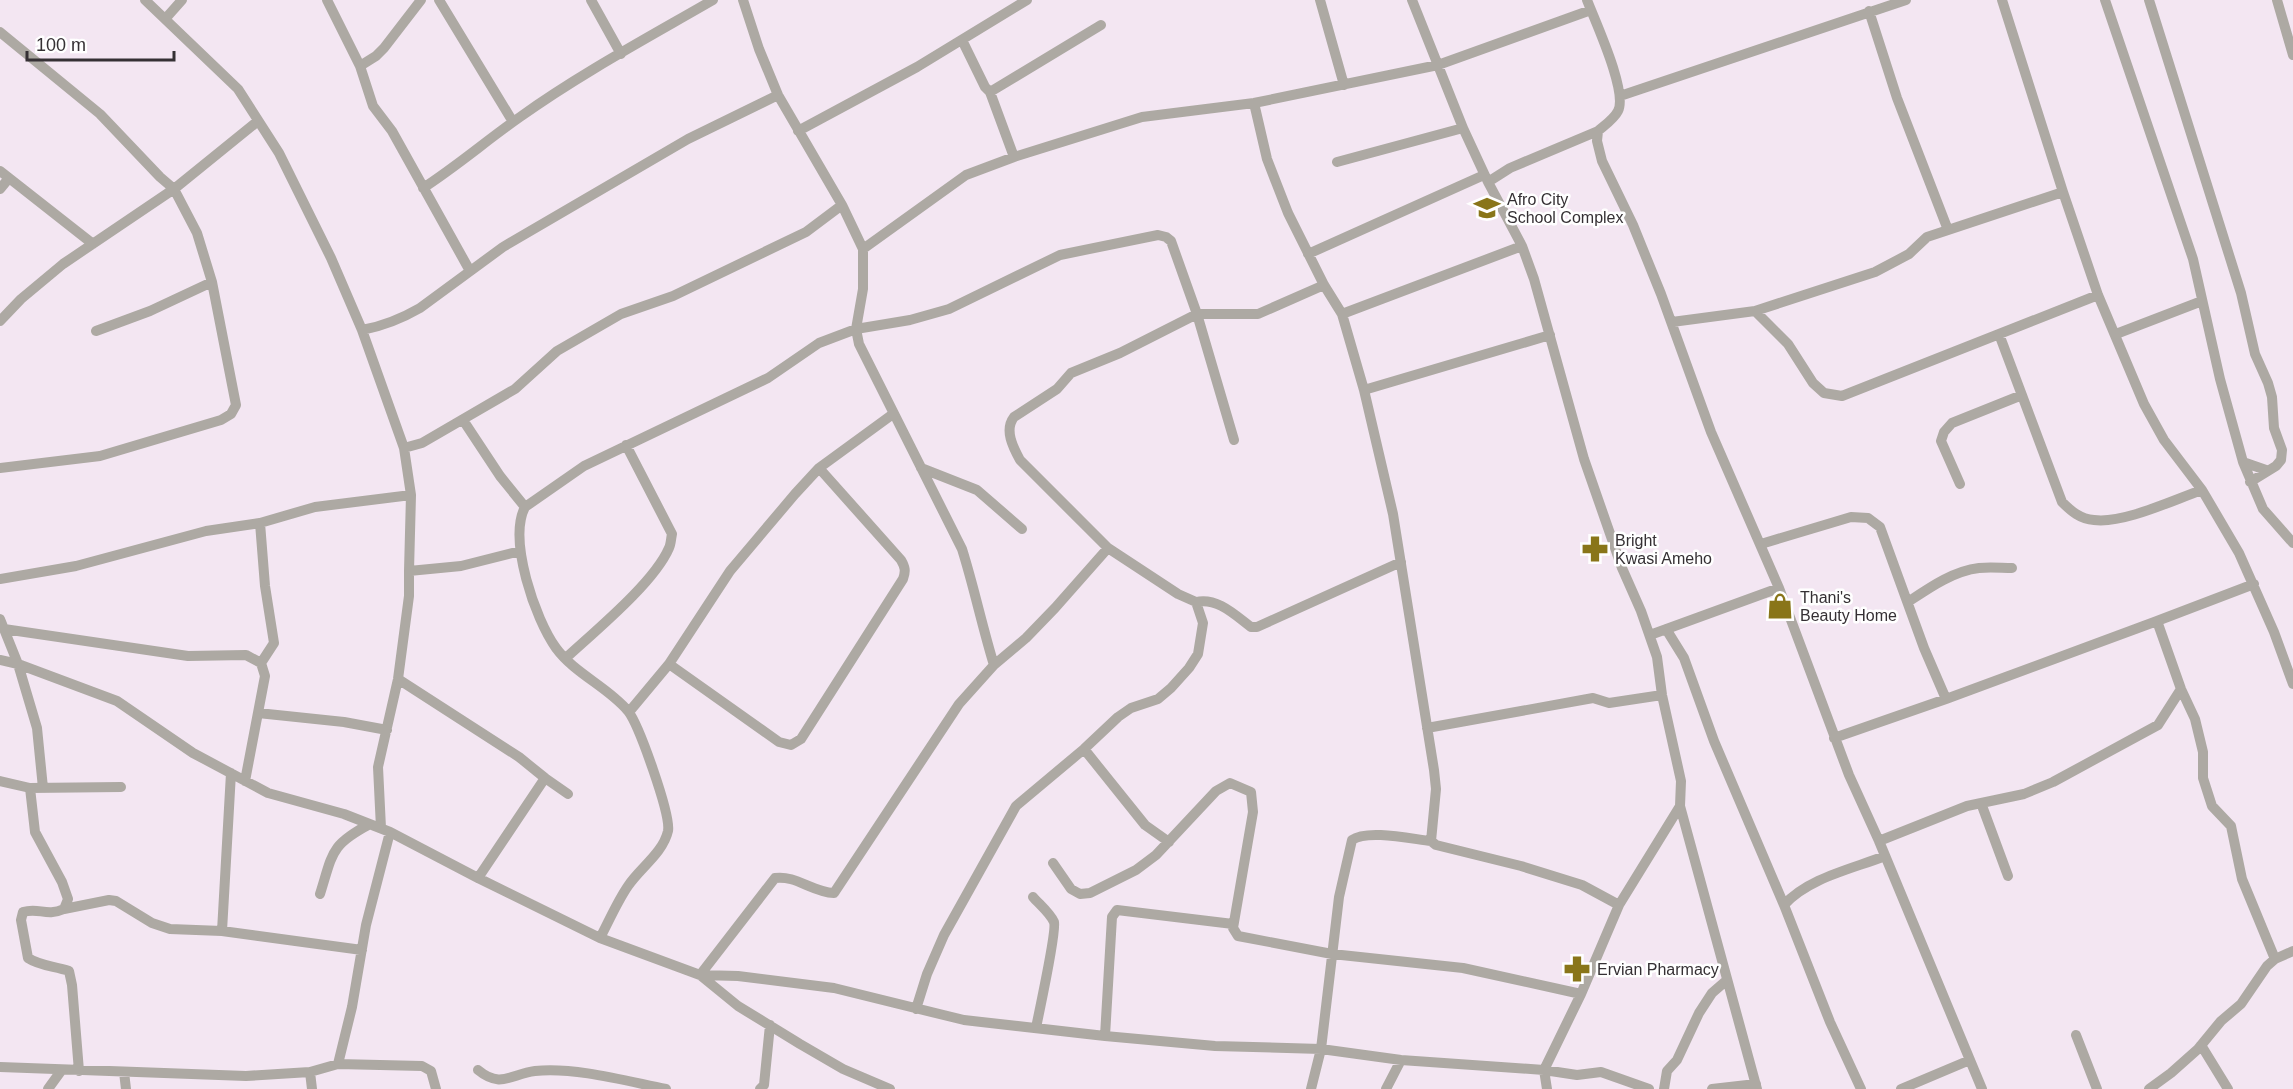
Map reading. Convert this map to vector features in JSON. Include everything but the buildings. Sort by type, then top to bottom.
[{"type":"street","points":[[145,0],[238,88],[279,153],[303,199],[362,330],[404,448],[411,495],[409,596],[398,679],[378,767],[380,828],[362,950],[352,1007],[338,1065]]},
{"type":"street","points":[[166,18],[182,0]]},
{"type":"street","points":[[327,0],[360,66],[373,106],[392,131],[470,271]]},
{"type":"street","points":[[360,66],[384,48],[421,0]]},
{"type":"street","points":[[439,0],[513,122]]},
{"type":"street","points":[[591,0],[621,54]]},
{"type":"street","points":[[423,188],[452,169],[513,122],[621,54],[713,0]]},
{"type":"street","points":[[742,0],[778,95],[842,204],[862,249],[863,289],[856,329],[858,344],[962,549],[973,583],[979,618],[994,664]]},
{"type":"street","points":[[798,131],[917,67],[1027,0]]},
{"type":"street","points":[[1320,0],[1344,85]]},
{"type":"street","points":[[1412,0],[1463,128],[1486,179],[1522,246],[1534,279],[1584,459],[1622,568],[1657,657],[1662,695],[1681,782],[1680,806],[1757,1087],[1712,1089]]},
{"type":"street","points":[[1620,96],[1906,0]]},
{"type":"street","points":[[2002,0],[2098,295],[2144,404],[2164,440],[2202,490],[2240,553],[2293,684]]},
{"type":"street","points":[[2105,0],[2193,259],[2220,379],[2243,462],[2263,509],[2293,543]]},
{"type":"street","points":[[2149,0],[2241,293],[2255,354],[2272,398],[2274,428],[2282,450],[2281,460],[2276,466],[2266,470],[2250,482]]},
{"type":"street","points":[[2277,0],[2293,55]]},
{"type":"street","points":[[862,249],[966,175],[1014,157],[1142,117],[1254,103],[1438,65],[1589,5],[1614,71],[1620,96],[1619,110],[1611,120],[1598,130],[1308,254]]},
{"type":"street","points":[[1869,11],[1897,98],[1948,230]]},
{"type":"street","points":[[990,92],[1101,25]]},
{"type":"street","points":[[0,32],[100,114],[174,189],[198,233],[212,282],[236,405],[231,414],[220,420],[100,456],[0,468]]},
{"type":"street","points":[[962,40],[985,87],[990,92],[1014,157]]},
{"type":"street","points":[[362,330],[386,325],[406,316],[503,247],[688,139],[778,95]]},
{"type":"street","points":[[1254,103],[1267,159],[1288,213],[1324,285],[1342,314],[1364,390],[1393,514],[1427,728],[1436,789],[1431,841]]},
{"type":"street","points":[[0,321],[21,299],[63,264],[174,189],[258,121]]},
{"type":"street","points":[[1337,162],[1463,128]]},
{"type":"street","points":[[1598,130],[1597,141],[1602,161],[1634,225],[1711,432],[1796,630],[1834,738],[1982,1089]]},
{"type":"street","points":[[0,189],[5,175],[93,244]]},
{"type":"street","points":[[1672,322],[1755,311],[1875,272],[1909,254],[1927,237],[2063,192]]},
{"type":"street","points":[[404,448],[422,443],[515,389],[557,351],[621,314],[673,296],[806,232],[842,204]]},
{"type":"street","points":[[600,938],[628,886],[663,843],[668,830],[667,814],[629,712],[566,658],[552,641],[530,596],[520,550],[520,516],[525,507],[584,466],[751,388],[819,343],[856,329],[910,320],[949,309],[1060,255],[1158,235],[1172,241],[1197,314],[1234,440]]},
{"type":"street","points":[[1342,314],[1522,246]]},
{"type":"street","points":[[96,331],[212,282]]},
{"type":"street","points":[[1324,285],[1258,314],[1197,314],[1120,353],[1071,373],[1057,389],[1014,417],[1010,422],[1012,446],[1020,460],[1108,548],[1178,594],[1196,602],[1204,600],[1221,605],[1251,627],[1257,627],[1401,562]]},
{"type":"street","points":[[1755,311],[1788,344],[1813,383],[1824,393],[1842,396],[2098,295]]},
{"type":"street","points":[[2116,334],[2202,301]]},
{"type":"street","points":[[1999,334],[2062,502],[2073,513],[2092,520],[2116,520],[2202,490]]},
{"type":"street","points":[[1364,390],[1550,335]]},
{"type":"street","points":[[1960,483],[1941,441],[1944,432],[1952,423],[2022,395]]},
{"type":"street","points":[[629,712],[669,664],[730,571],[819,468],[893,414]]},
{"type":"street","points":[[463,420],[500,476],[525,507]]},
{"type":"street","points":[[566,658],[653,573],[670,547],[672,534],[626,445]]},
{"type":"street","points":[[2243,462],[2266,470]]},
{"type":"street","points":[[669,664],[779,742],[791,745],[801,739],[905,573],[901,560],[819,468]]},
{"type":"street","points":[[921,468],[977,490],[1022,529]]},
{"type":"street","points":[[0,579],[76,566],[206,531],[260,524],[315,507],[411,495]]},
{"type":"street","points":[[1761,544],[1851,517],[1868,518],[1880,527],[1946,699]]},
{"type":"street","points":[[260,524],[265,586],[274,643],[261,663]]},
{"type":"street","points":[[700,975],[775,878],[786,876],[822,892],[834,893],[959,704],[994,664],[1026,638],[1108,548]]},
{"type":"street","points":[[410,571],[461,566],[520,550]]},
{"type":"street","points":[[1908,602],[1932,586],[1959,573],[1979,568],[2012,568]]},
{"type":"street","points":[[1834,738],[1946,699],[2254,584]]},
{"type":"street","points":[[1650,635],[1779,588]]},
{"type":"street","points":[[916,1010],[927,975],[945,934],[1016,807],[1118,717],[1131,708],[1158,699],[1190,668],[1198,654],[1203,622],[1196,602]]},
{"type":"street","points":[[2157,621],[2181,689],[2195,719],[2203,752],[2203,778],[2212,806],[2231,826],[2242,879],[2275,959]]},
{"type":"street","points":[[2,624],[188,656],[246,655],[261,663],[265,676],[245,781]]},
{"type":"street","points":[[2,624],[18,664],[37,728],[43,788]]},
{"type":"street","points":[[1666,629],[1684,658],[1714,741],[1784,905],[1830,1022],[1861,1089]]},
{"type":"street","points":[[0,660],[18,664],[117,701],[193,753],[268,793],[334,811],[380,828],[600,938],[700,975],[738,976],[834,988],[964,1020],[1215,1046],[1321,1049],[1401,1060],[1544,1070],[1577,1076],[1601,1072],[1649,1089]]},
{"type":"street","points":[[398,679],[519,757],[568,794]]},
{"type":"street","points":[[1879,841],[1981,803],[2024,794],[2053,782],[2150,730],[2158,724],[2181,689]]},
{"type":"street","points":[[1427,728],[1593,698],[1609,703],[1662,695]]},
{"type":"street","points":[[258,713],[387,729]]},
{"type":"street","points":[[1084,749],[1144,825],[1169,842]]},
{"type":"street","points":[[222,931],[231,773]]},
{"type":"street","points":[[478,878],[545,778]]},
{"type":"street","points":[[0,781],[30,788],[121,787]]},
{"type":"street","points":[[1053,862],[1071,889],[1080,894],[1090,893],[1136,870],[1156,855],[1216,791],[1230,783],[1251,792],[1253,813],[1233,924],[1238,936],[1332,954],[1464,968],[1581,994]]},
{"type":"street","points":[[30,788],[35,832],[62,882],[68,899],[64,909]]},
{"type":"street","points":[[1981,803],[2008,876]]},
{"type":"street","points":[[1547,1089],[1544,1070],[1581,994],[1619,905],[1680,806]]},
{"type":"street","points":[[320,894],[336,847],[346,836],[380,828]]},
{"type":"street","points":[[1311,1089],[1321,1049],[1339,897],[1352,840],[1357,836],[1370,835],[1431,841],[1436,845],[1521,866],[1582,885],[1619,905]]},
{"type":"street","points":[[1784,905],[1797,892],[1813,884],[1885,856]]},
{"type":"street","points":[[1033,897],[1054,921],[1055,934],[1049,954],[1036,1028]]},
{"type":"street","points":[[79,1071],[69,971],[56,966],[35,963],[28,958],[21,920],[23,912],[29,910],[53,914],[64,909],[109,900],[116,901],[161,927],[170,929],[222,931],[362,950]]},
{"type":"street","points":[[1105,1036],[1112,917],[1117,910],[1233,924]]},
{"type":"street","points":[[2149,1089],[2171,1073],[2201,1045],[2221,1021],[2241,1004],[2267,966],[2275,959],[2293,951]]},
{"type":"street","points":[[700,975],[738,1006],[843,1069],[890,1089]]},
{"type":"street","points":[[1664,1089],[1667,1071],[1677,1060],[1699,1013],[1712,993],[1727,980]]},
{"type":"street","points":[[760,1089],[764,1085],[770,1025]]},
{"type":"street","points":[[2076,1035],[2097,1089]]},
{"type":"street","points":[[2201,1045],[2228,1089]]},
{"type":"street","points":[[1386,1089],[1401,1060]]},
{"type":"street","points":[[1901,1089],[1970,1060]]},
{"type":"street","points":[[0,1067],[246,1076],[310,1072],[338,1065],[422,1066],[431,1071],[436,1089]]},
{"type":"street","points":[[478,1070],[489,1078],[502,1079],[535,1071],[571,1072],[666,1089]]},
{"type":"street","points":[[48,1089],[61,1071]]},
{"type":"street","points":[[124,1072],[126,1089]]},
{"type":"street","points":[[310,1072],[312,1089]]},
{"type":"place","name":"Afro City School Complex","points":[[1487,208]]},
{"type":"place","name":"Bright Kwasi Ameho","points":[[1595,549]]},
{"type":"place","name":"Thani's Beauty Home","points":[[1780,606]]},
{"type":"place","name":"Ervian Pharmacy","points":[[1577,969]]}]
